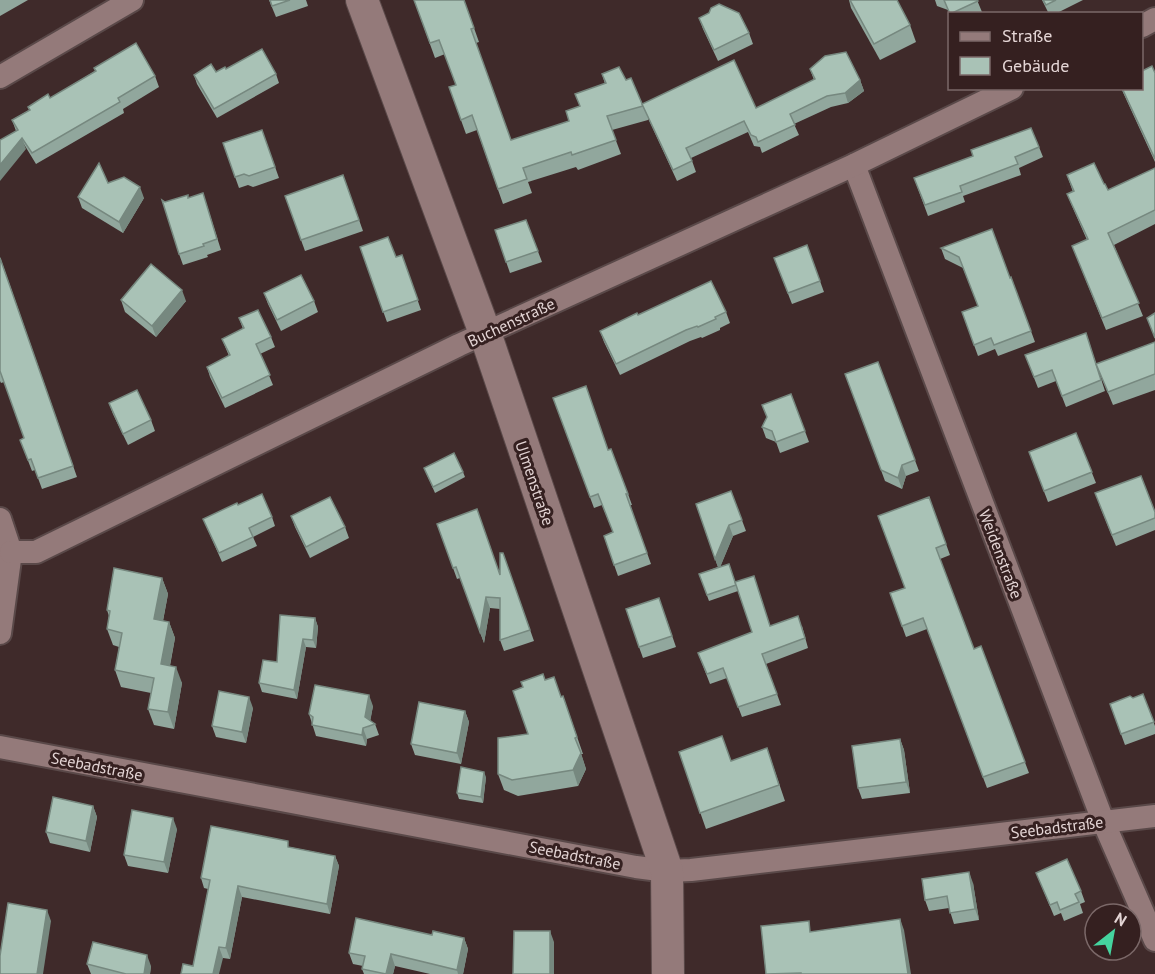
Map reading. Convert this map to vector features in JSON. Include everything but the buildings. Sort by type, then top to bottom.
[{"type":"street","points":[[0,77],[132,0]]},
{"type":"street","name":"Ulmenstraße","points":[[362,0],[485,333],[667,870],[668,974]]},
{"type":"street","name":"Buchenstraße","points":[[11,552],[36,552],[485,333],[854,165],[1008,90]]},
{"type":"street","name":"Weidenstraße","points":[[854,165],[1102,821],[1155,940]]},
{"type":"street","points":[[0,519],[11,552],[0,633]]},
{"type":"street","name":"Seebadstraße","points":[[0,747],[612,862],[667,870],[691,870],[1155,816]]}]
